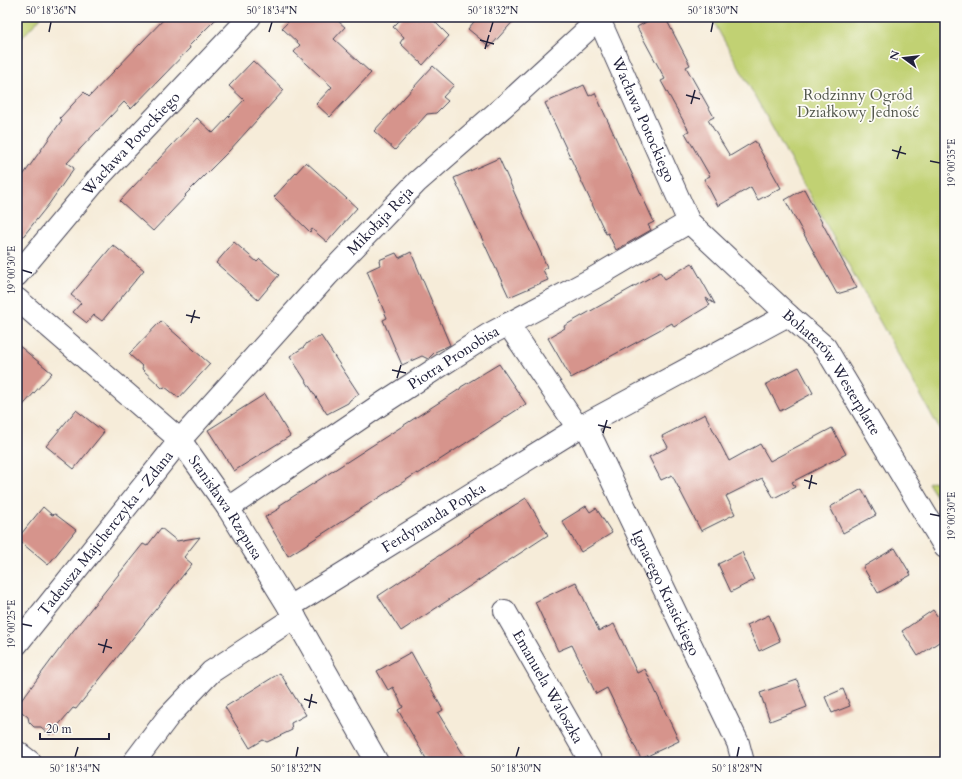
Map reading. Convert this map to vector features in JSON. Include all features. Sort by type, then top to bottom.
[{"type":"street","name":"Wacława Potockiego","points":[[17,275],[99,177],[250,17]]},
{"type":"street","name":"Wacława Potockiego","points":[[598,18],[689,222]]},
{"type":"street","name":"Mikołaja Reja","points":[[180,440],[327,276],[417,182],[510,100],[598,18]]},
{"type":"street","name":"Bohaterów Westerplatte","points":[[689,222],[788,315],[825,347],[945,547]]},
{"type":"street","name":"Piotra Pronobisa","points":[[228,508],[386,401],[488,335],[594,278],[689,222]]},
{"type":"street","name":"Stanisława Rzepusa","points":[[17,299],[180,440],[228,508],[292,612],[377,762]]},
{"type":"street","name":"Ferdynanda Popka","points":[[134,762],[168,717],[211,672],[292,612],[582,426],[788,315]]},
{"type":"street","name":"Ignacego Krasickiego","points":[[508,324],[582,426],[738,743],[743,762]]},
{"type":"street","name":"Tadeusza Majcherczyka - Zdana","points":[[17,644],[180,440]]},
{"type":"street","name":"Emanuela Waloszka","points":[[505,611],[592,762]]},
{"type":"street","points":[[17,752],[30,762]]},
{"type":"green space","points":[[17,17],[41,17],[17,43]]},
{"type":"green space","name":"Rodzinny Ogród Działkowy Jedność","points":[[711,17],[945,17],[945,439]]},
{"type":"green space","points":[[932,481],[945,485],[945,496],[938,499],[928,483]]},
{"type":"building","points":[[166,17],[218,17],[131,109],[124,102],[67,163],[74,168],[49,204],[17,244],[17,184],[62,120],[60,118],[84,92],[89,97]]},
{"type":"building","points":[[293,17],[333,17],[345,27],[334,39],[371,73],[330,117],[316,104],[332,87],[294,52],[300,45],[282,28]]},
{"type":"building","points":[[403,17],[430,17],[449,36],[423,65],[400,43],[404,37],[393,27]]},
{"type":"building","points":[[478,17],[517,17],[490,47],[468,29]]},
{"type":"building","points":[[655,17],[665,17],[690,65],[686,67],[714,117],[708,120],[730,156],[755,141],[781,188],[758,200],[751,187],[718,206],[704,179],[710,176],[685,133],[689,131],[661,81],[665,79],[637,27]]},
{"type":"building","points":[[253,61],[284,90],[229,151],[185,195],[186,196],[153,231],[120,201],[197,118],[213,133],[244,100],[229,86]]},
{"type":"building","points":[[433,66],[454,85],[443,97],[448,101],[436,113],[427,114],[395,150],[374,131]]},
{"type":"building","points":[[584,85],[589,96],[595,93],[654,222],[648,225],[651,230],[616,250],[608,233],[606,234],[545,103]]},
{"type":"building","points":[[499,158],[547,267],[543,270],[548,280],[509,297],[454,178]]},
{"type":"building","points":[[306,162],[357,208],[327,242],[312,229],[310,232],[274,197]]},
{"type":"building","points":[[804,189],[857,288],[837,294],[785,200]]},
{"type":"building","points":[[234,242],[257,262],[260,259],[279,275],[258,300],[216,263]]},
{"type":"building","points":[[113,245],[144,270],[102,321],[94,315],[87,323],[73,312],[81,303],[71,295]]},
{"type":"building","points":[[411,252],[450,345],[435,352],[428,359],[422,356],[402,365],[383,320],[387,318],[367,271],[380,265],[379,260],[396,253],[399,258]]},
{"type":"building","points":[[692,263],[715,304],[706,298],[710,305],[674,327],[672,323],[571,378],[548,338],[565,328],[564,326],[660,272],[665,279]]},
{"type":"building","points":[[161,321],[210,364],[179,398],[165,387],[162,388],[129,354]]},
{"type":"building","points":[[321,336],[359,394],[348,403],[327,414],[290,356],[304,347],[307,343]]},
{"type":"building","points":[[17,344],[52,373],[17,412]]},
{"type":"building","points":[[499,364],[526,404],[288,556],[265,517],[280,508],[280,505],[461,387]]},
{"type":"building","points":[[799,367],[813,393],[780,411],[766,384]]},
{"type":"building","points":[[265,394],[290,436],[234,471],[208,430]]},
{"type":"building","points":[[76,410],[104,432],[74,469],[46,446]]},
{"type":"building","points":[[705,414],[729,461],[760,444],[770,461],[832,428],[846,454],[792,482],[795,487],[774,498],[762,478],[726,496],[735,514],[701,531],[672,475],[661,480],[649,457],[668,447],[662,436]]},
{"type":"building","points":[[862,489],[876,515],[843,533],[830,507]]},
{"type":"building","points":[[526,498],[548,535],[401,631],[378,596],[470,535],[469,534]]},
{"type":"building","points":[[586,506],[590,512],[596,508],[612,533],[581,552],[562,521]]},
{"type":"building","points":[[43,507],[52,515],[55,514],[76,530],[48,565],[17,539]]},
{"type":"building","points":[[161,528],[177,541],[200,537],[184,557],[192,564],[76,709],[73,708],[50,735],[41,727],[34,727],[29,722],[28,717],[17,708],[17,706],[73,631],[143,544],[147,546]]},
{"type":"building","points":[[895,548],[911,575],[878,593],[863,567]]},
{"type":"building","points":[[742,552],[754,580],[731,592],[718,564]]},
{"type":"building","points":[[576,582],[599,631],[614,624],[637,673],[645,669],[679,741],[641,759],[607,688],[596,694],[572,645],[558,651],[535,602]]},
{"type":"building","points":[[933,610],[945,627],[945,638],[918,656],[902,631]]},
{"type":"building","points":[[769,615],[780,641],[759,651],[747,625]]},
{"type":"building","points":[[411,652],[443,710],[438,713],[468,762],[428,762],[398,710],[403,707],[393,687],[388,690],[377,671]]},
{"type":"building","points":[[280,673],[306,715],[291,723],[292,730],[267,742],[263,740],[250,748],[225,707]]},
{"type":"building","points":[[797,680],[807,707],[770,721],[760,693]]},
{"type":"building","points":[[843,689],[850,706],[832,713],[825,697]]}]
